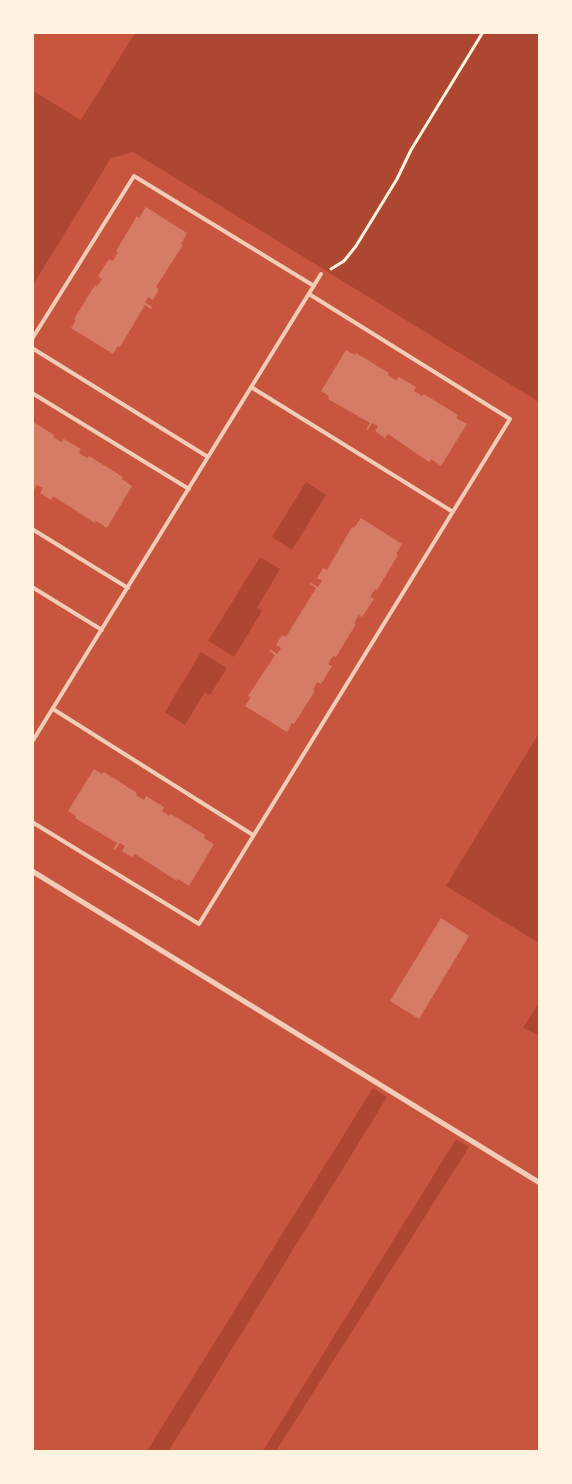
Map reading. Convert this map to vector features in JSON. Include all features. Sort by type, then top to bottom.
[{"type":"street","points":[[32,871],[540,1183]]},
{"type":"lane","points":[[32,339],[134,176],[314,286]]},
{"type":"lane","points":[[32,742],[322,274]]},
{"type":"lane","points":[[32,822],[199,924],[510,419],[309,294]]},
{"type":"lane","points":[[32,348],[208,457]]},
{"type":"lane","points":[[251,388],[453,512]]},
{"type":"lane","points":[[32,393],[188,489]]},
{"type":"lane","points":[[32,529],[128,588]]},
{"type":"lane","points":[[32,587],[102,630]]},
{"type":"lane","points":[[53,709],[254,835]]},
{"type":"path","points":[[322,274],[344,261],[356,246],[398,179],[411,150],[483,32]]},
{"type":"shaded area","points":[[135,33],[539,33],[539,402],[133,152],[111,158],[33,285],[33,91],[81,120]]},
{"type":"shaded area","points":[[306,482],[326,495],[292,550],[272,537]]},
{"type":"shaded area","points":[[260,557],[280,569],[257,608],[262,611],[234,657],[208,641]]},
{"type":"shaded area","points":[[201,652],[227,668],[210,695],[205,692],[185,725],[165,712]]},
{"type":"shaded area","points":[[539,733],[539,943],[446,886]]},
{"type":"shaded area","points":[[539,1002],[539,1036],[523,1028]]},
{"type":"shaded area","points":[[373,1088],[387,1097],[188,1420],[168,1451],[147,1451]]},
{"type":"shaded area","points":[[456,1139],[469,1147],[276,1451],[263,1451]]},
{"type":"building","points":[[146,207],[187,233],[181,244],[183,245],[156,287],[159,289],[153,300],[148,297],[145,302],[152,307],[151,309],[145,305],[120,347],[118,346],[113,354],[71,328],[76,320],[74,319],[95,285],[97,286],[102,279],[98,276],[109,259],[113,261],[118,252],[116,251],[137,216],[139,218]]},
{"type":"building","points":[[346,350],[355,355],[356,353],[389,373],[388,375],[396,380],[399,377],[416,387],[414,391],[422,396],[424,394],[458,415],[456,418],[467,424],[441,466],[431,459],[429,462],[388,434],[385,438],[375,431],[378,426],[372,423],[368,430],[366,429],[370,423],[328,399],[329,396],[321,391]]},
{"type":"building","points":[[32,421],[54,435],[53,437],[61,442],[64,439],[81,449],[79,453],[87,458],[89,456],[123,477],[122,479],[132,486],[107,528],[96,521],[95,523],[53,496],[51,500],[40,493],[43,488],[37,485],[32,493],[35,485],[32,483]]},
{"type":"building","points":[[361,518],[402,544],[396,554],[398,555],[377,590],[375,589],[370,597],[374,599],[362,617],[359,615],[354,623],[356,624],[336,657],[333,656],[328,664],[332,666],[321,684],[317,682],[313,690],[315,691],[287,732],[245,706],[251,697],[248,696],[275,655],[269,651],[270,649],[277,654],[281,648],[276,645],[282,635],[286,637],[316,588],[310,584],[318,587],[322,581],[317,578],[323,568],[327,570],[352,527],[354,528]]},
{"type":"building","points":[[94,769],[102,774],[104,772],[137,793],[136,795],[144,800],[146,796],[164,807],[162,811],[169,816],[171,814],[205,835],[204,838],[214,844],[189,886],[178,879],[177,881],[135,854],[132,857],[122,851],[125,846],[120,843],[115,850],[113,849],[117,843],[75,818],[76,816],[68,811]]},
{"type":"building","points":[[441,918],[469,936],[419,1019],[390,1001]]}]
